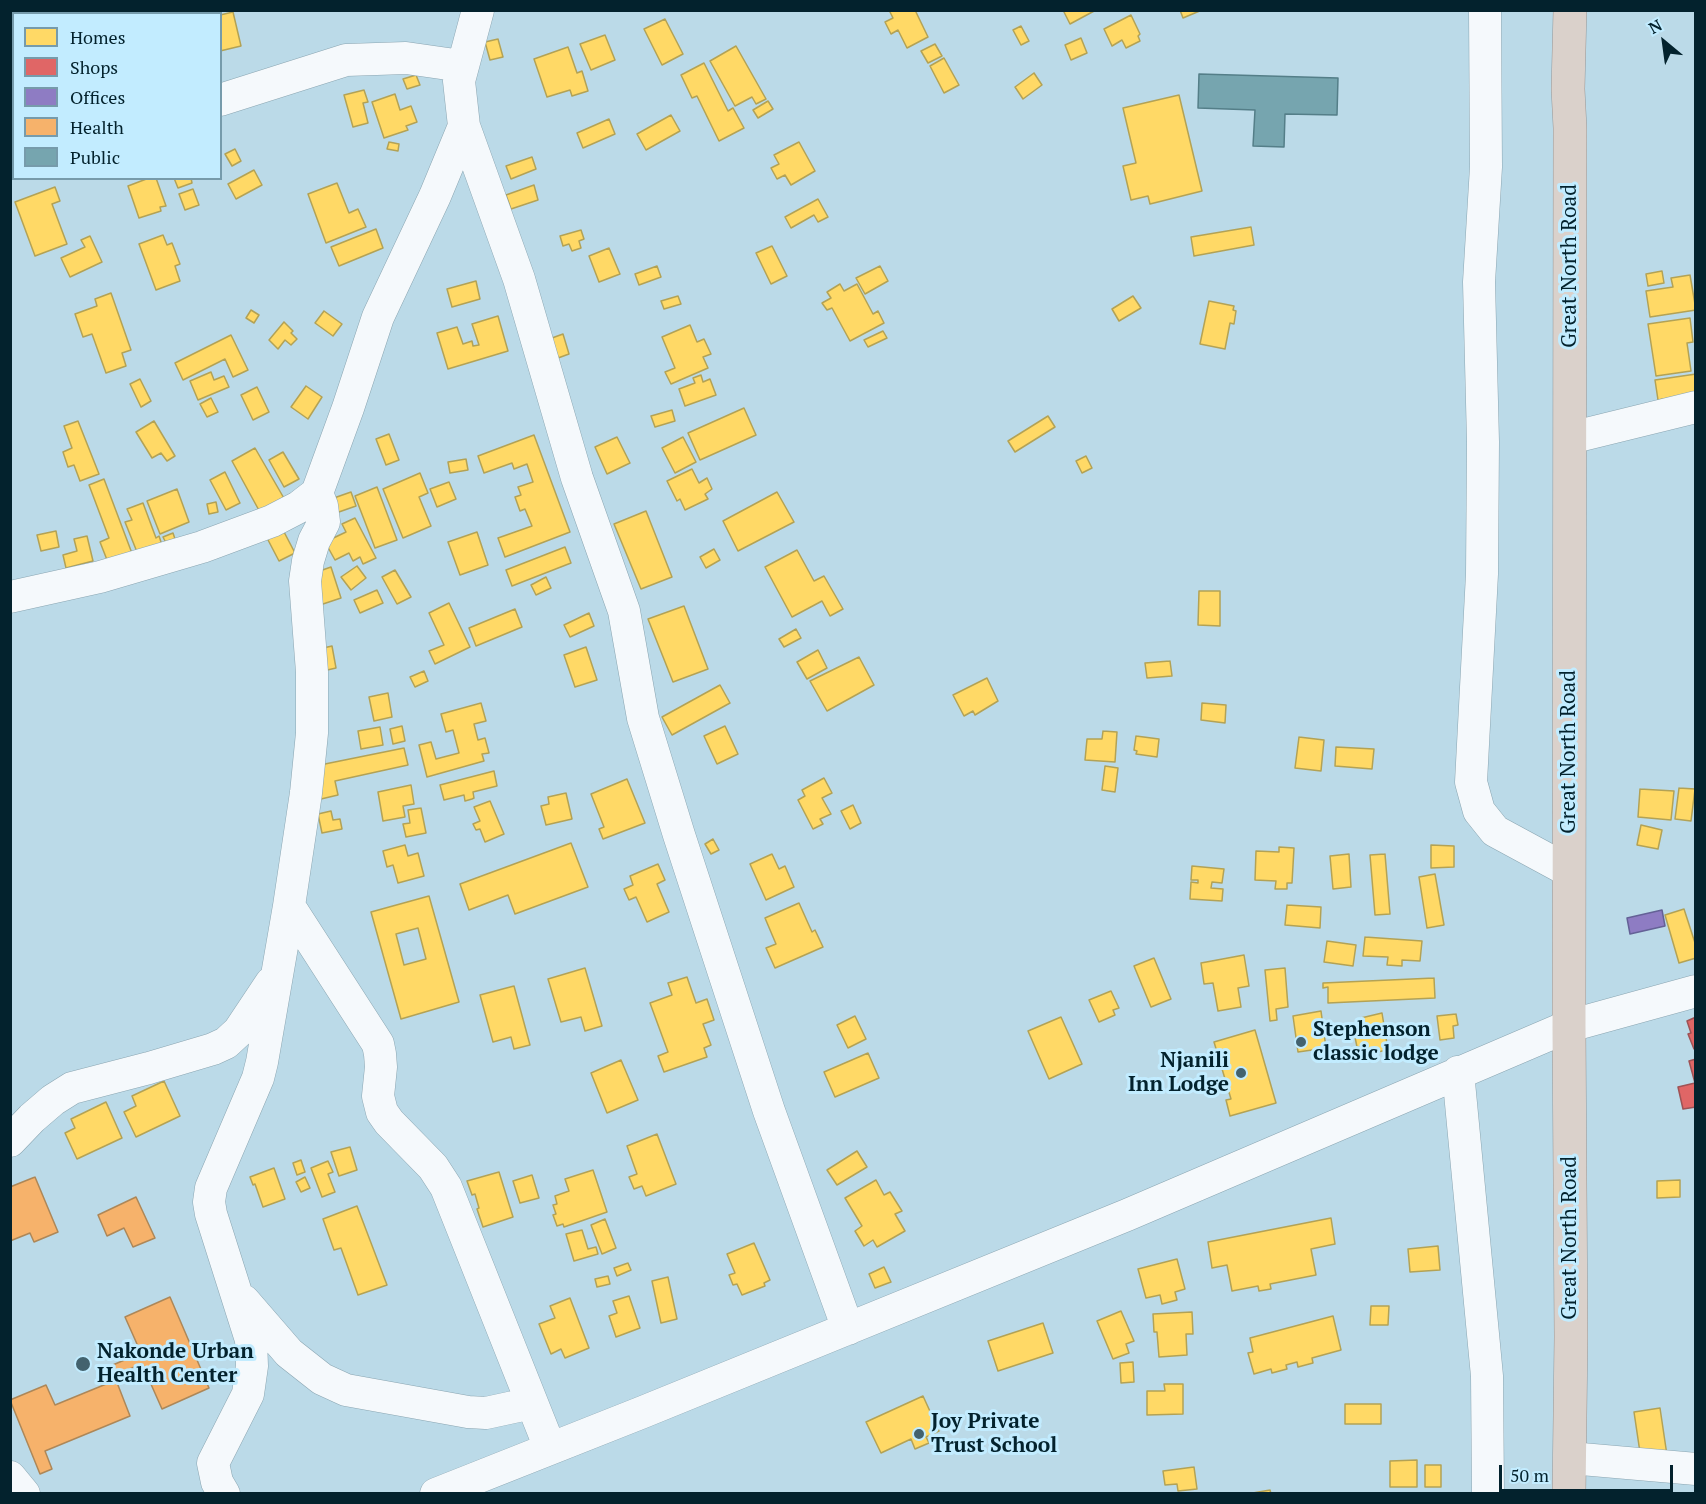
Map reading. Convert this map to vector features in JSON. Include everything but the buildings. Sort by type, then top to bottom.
[{"type":"highway","name":"Great North Road","points":[[1569,1494],[1571,1337],[1568,89],[1570,10]]},
{"type":"street","points":[[478,10],[462,66],[459,90],[464,126],[519,279],[577,478],[624,611],[643,718],[686,857],[776,1133],[848,1329]]},
{"type":"street","points":[[1485,10],[1486,167],[1479,282],[1483,442],[1482,574],[1471,782],[1479,811],[1495,831],[1569,871]]},
{"type":"street","points":[[222,99],[346,60],[406,58],[462,66]]},
{"type":"street","points":[[10,597],[100,577],[202,547],[272,521],[299,507],[317,493],[378,317],[435,196],[464,126]]},
{"type":"street","points":[[1570,438],[1695,407]]},
{"type":"street","points":[[224,1494],[217,1482],[213,1463],[248,1394],[252,1366],[251,1340],[209,1202],[211,1188],[258,1078],[289,906],[306,793],[312,733],[312,672],[305,581],[314,541],[324,522],[322,506],[317,493]]},
{"type":"street","points":[[289,906],[378,1044],[381,1054],[378,1096],[382,1112],[388,1122],[434,1167],[441,1177],[550,1449]]},
{"type":"street","points":[[10,1141],[53,1100],[72,1088],[149,1068],[226,1043],[239,1031],[278,973]]},
{"type":"street","points":[[436,1494],[1127,1215],[1569,1026],[1695,991]]},
{"type":"street","points":[[1458,1072],[1486,1376],[1488,1494]]},
{"type":"street","points":[[235,1291],[289,1353],[322,1379],[339,1387],[468,1412],[486,1413],[532,1403]]},
{"type":"street","points":[[1570,1458],[1695,1469]]},
{"type":"street","points":[[10,1478],[24,1494]]},
{"type":"place","name":"Stephenson classic lodge","points":[[1301,1042]]},
{"type":"place","name":"Njanili Inn Lodge","points":[[1241,1073]]},
{"type":"place","name":"Nakonde Urban Health Center","points":[[83,1364]]},
{"type":"place","name":"Joy Private Trust School","points":[[919,1434]]}]
